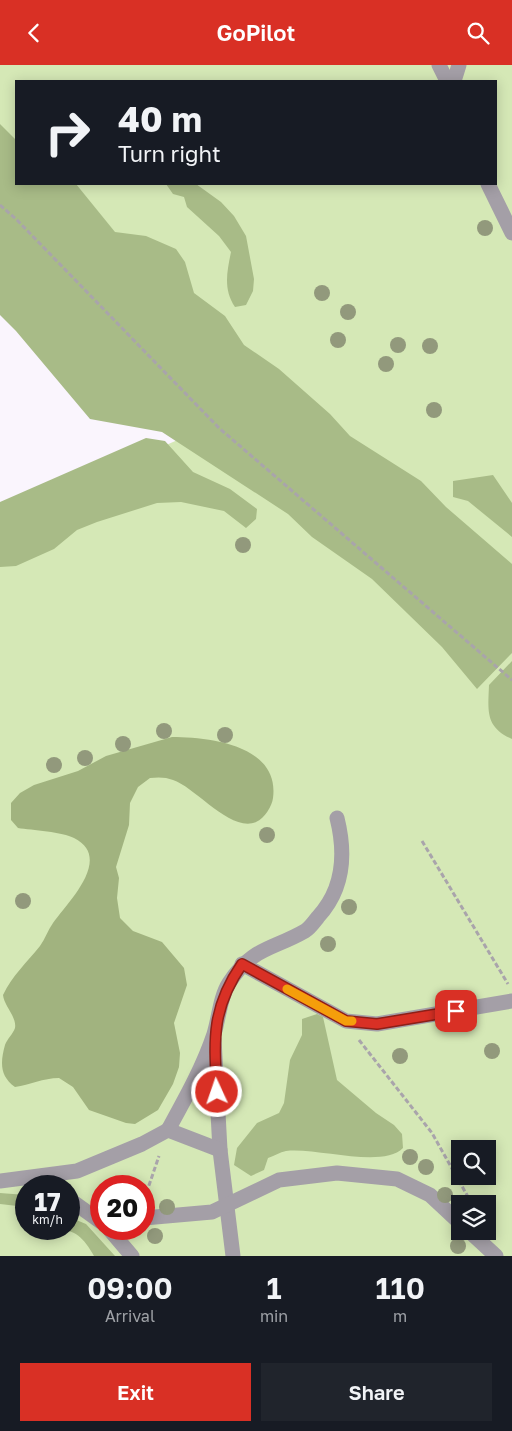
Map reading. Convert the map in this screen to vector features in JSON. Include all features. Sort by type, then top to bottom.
[{"type":"lane","points":[[439,65],[446,80]]},
{"type":"lane","points":[[454,80],[459,65]]},
{"type":"lane","points":[[488,185],[505,223],[512,233]]},
{"type":"lane","points":[[48,1175],[77,1171],[142,1144],[168,1130],[191,1088],[214,1035],[227,986],[242,964],[260,951],[307,930],[331,901],[340,877],[343,858],[337,818]]},
{"type":"lane","points":[[242,964],[346,1021],[377,1024],[512,1001]]},
{"type":"lane","points":[[214,1035],[220,1149],[232,1256]]},
{"type":"lane","points":[[168,1130],[220,1149]]},
{"type":"lane","points":[[155,1217],[212,1212],[279,1180],[337,1173],[396,1179],[430,1195],[451,1215]]},
{"type":"lane","points":[[0,1181],[15,1179]]},
{"type":"lane","points":[[118,1240],[132,1256]]},
{"type":"lane","points":[[479,1240],[495,1255]]},
{"type":"path","points":[[0,205],[17,220],[219,428],[512,680]]},
{"type":"path","points":[[422,841],[512,991]]},
{"type":"path","points":[[346,1021],[370,1055],[432,1133],[467,1195]]},
{"type":"path","points":[[153,1175],[168,1130]]},
{"type":"shaded area","points":[[0,65],[512,65],[512,1256],[0,1256],[0,518],[214,424],[0,235]]},
{"type":"shaded area","points":[[0,124],[15,139],[15,185],[77,185],[115,232],[146,236],[176,249],[185,262],[194,293],[225,316],[244,345],[279,369],[330,414],[350,436],[421,481],[446,507],[512,564],[512,653],[477,689],[442,647],[372,579],[312,537],[288,514],[162,432],[90,419],[16,331],[0,315]]},
{"type":"shaded area","points":[[167,185],[197,185],[221,202],[234,216],[246,236],[254,279],[253,291],[246,305],[235,307],[227,287],[227,273],[231,252],[219,236],[187,207],[184,197],[173,194]]},
{"type":"shaded area","points":[[146,438],[165,441],[193,472],[230,489],[257,509],[256,519],[246,528],[224,511],[181,502],[157,503],[77,530],[54,549],[16,566],[0,567],[0,502]]},
{"type":"shaded area","points":[[493,475],[512,503],[512,537],[468,501],[453,497],[453,481]]},
{"type":"shaded area","points":[[512,661],[512,739],[497,729],[493,723],[488,703],[489,685]]},
{"type":"shaded area","points":[[172,737],[222,742],[254,755],[265,766],[272,780],[273,798],[270,808],[262,818],[256,822],[246,824],[236,821],[213,808],[182,784],[168,778],[150,778],[138,787],[130,803],[129,825],[116,867],[119,878],[117,898],[120,918],[133,931],[162,942],[184,968],[187,985],[174,1023],[180,1053],[179,1067],[173,1084],[158,1110],[135,1124],[126,1123],[89,1110],[73,1087],[59,1078],[15,1087],[6,1078],[2,1069],[3,1052],[15,1028],[3,995],[15,975],[40,946],[53,923],[76,893],[89,868],[90,857],[85,847],[74,838],[55,833],[18,828],[11,820],[11,803],[20,793],[34,785],[78,771],[106,756]]},
{"type":"shaded area","points":[[317,1014],[323,1017],[337,1080],[376,1113],[394,1125],[402,1134],[403,1148],[393,1154],[380,1157],[286,1151],[268,1158],[264,1170],[251,1176],[234,1165],[237,1148],[257,1123],[279,1113],[284,1103],[290,1060],[302,1035],[302,1019]]},
{"type":"shaded area","points":[[0,1193],[15,1194],[15,1206],[0,1204]]},
{"type":"shaded area","points":[[80,1222],[90,1228],[90,1240],[100,1240],[115,1256],[94,1256],[80,1237]]},
{"type":"slow traffic","points":[[287,989],[346,1021],[352,1021]]},
{"type":"route","points":[[217,1092],[214,1035],[227,986],[242,964],[346,1021],[377,1024],[456,1011]]}]
